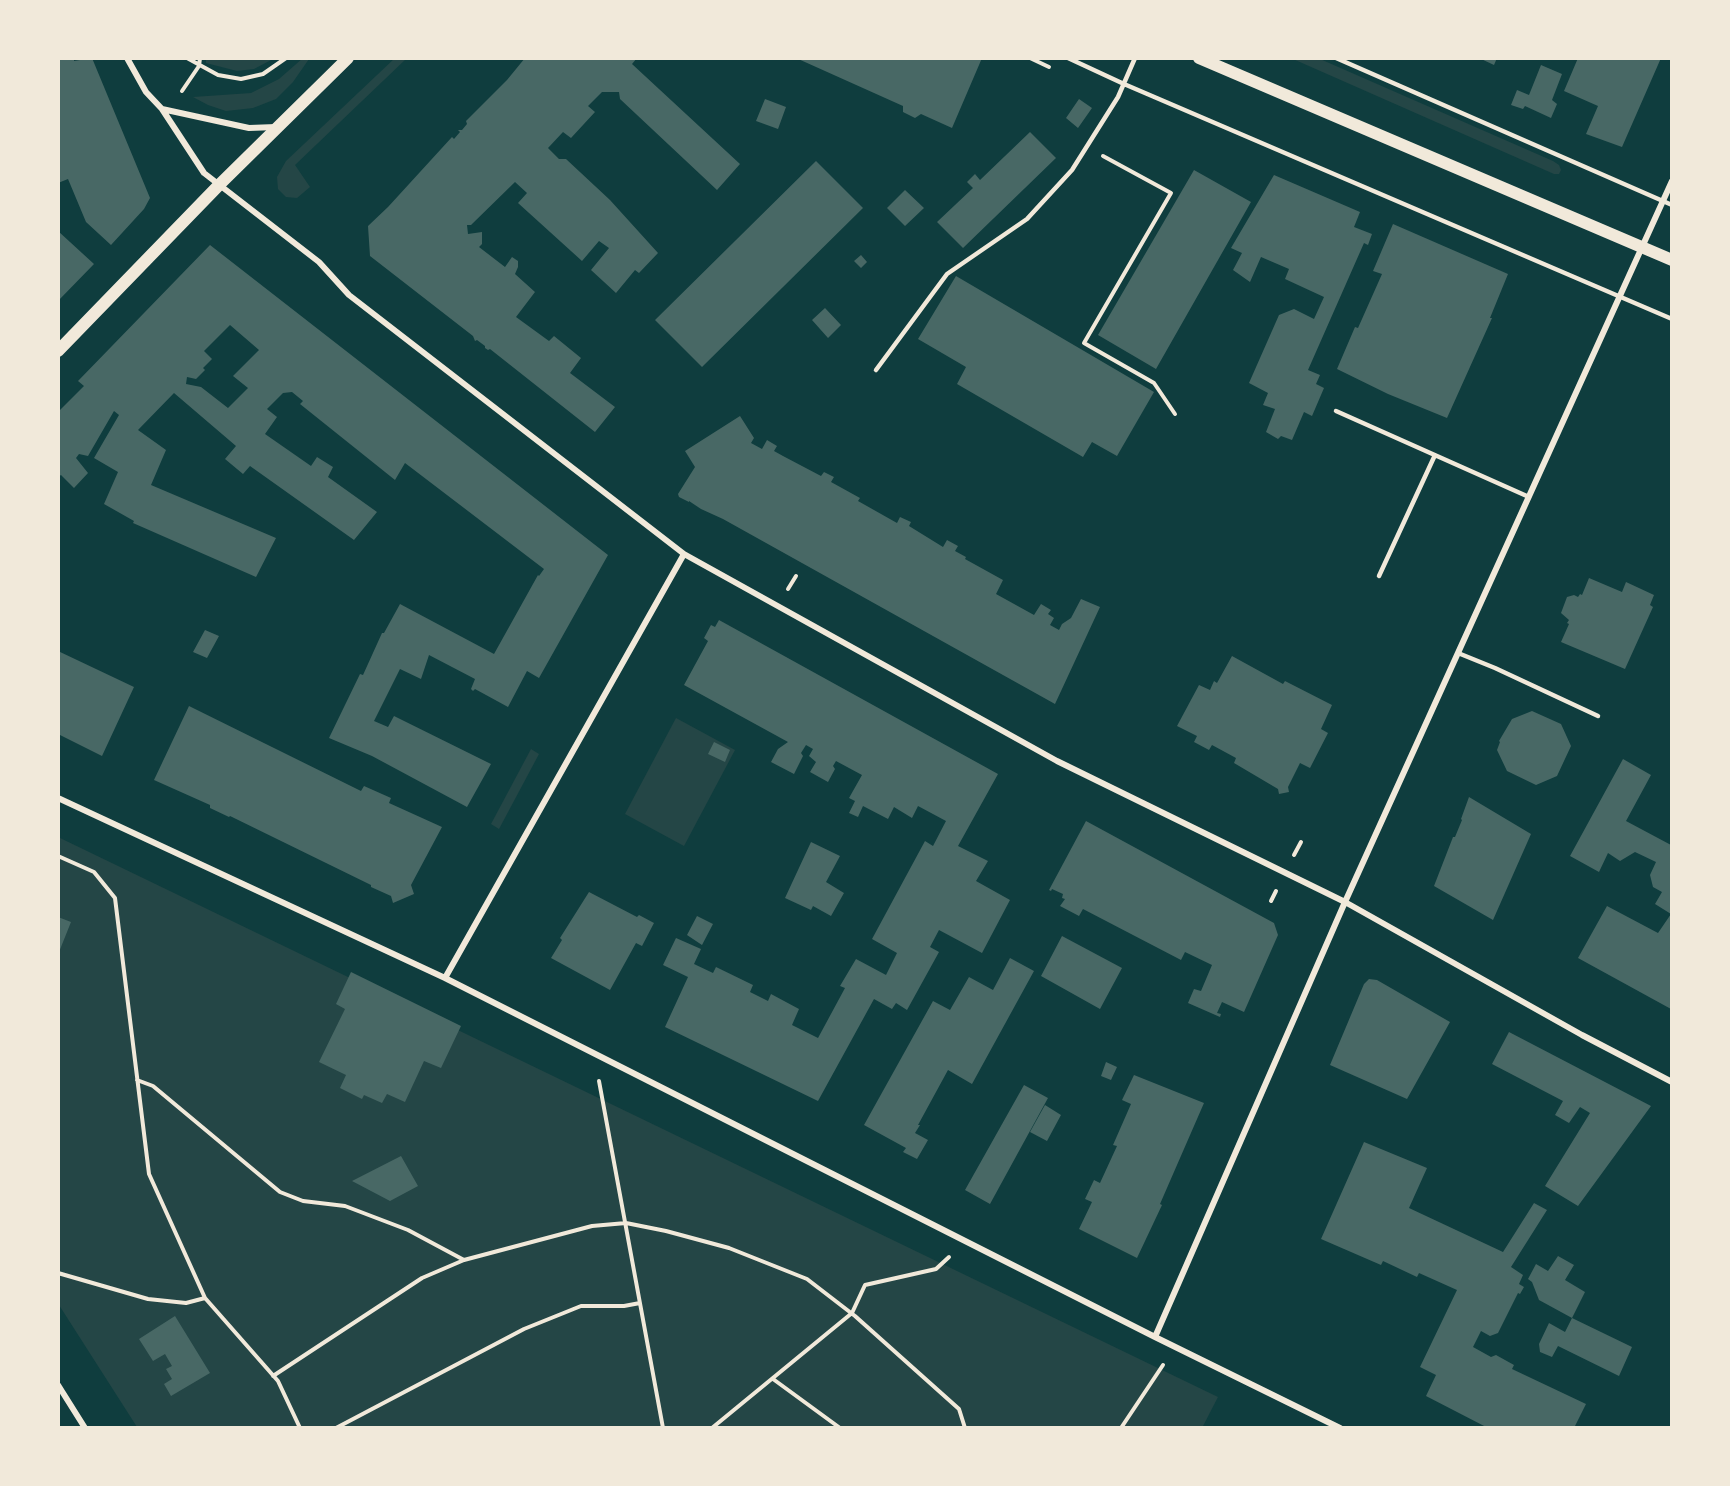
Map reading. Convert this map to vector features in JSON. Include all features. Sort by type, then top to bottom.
[{"type":"main road","points":[[58,351],[219,185],[348,58]]},
{"type":"main road","points":[[1199,58],[1671,260]]},
{"type":"street","points":[[127,58],[146,92],[162,109],[204,173],[319,262],[349,295],[684,554],[1057,760],[1345,902],[1582,1035],[1671,1082]]},
{"type":"street","points":[[162,109],[249,128],[277,127]]},
{"type":"street","points":[[1155,1337],[1345,902],[1671,181]]},
{"type":"street","points":[[445,978],[684,554]]},
{"type":"street","points":[[58,798],[445,978],[1155,1337],[1341,1428]]},
{"type":"street","points":[[58,1385],[85,1428]]},
{"type":"lane","points":[[1068,58],[1671,319]]},
{"type":"lane","points":[[876,370],[947,274],[1027,219],[1072,170],[1124,84],[1135,58]]},
{"type":"lane","points":[[1336,58],[1671,205]]},
{"type":"lane","points":[[1336,411],[1529,497]]},
{"type":"lane","points":[[1379,576],[1435,455]]},
{"type":"lane","points":[[1458,653],[1598,716]]},
{"type":"path","points":[[187,58],[218,75],[241,79],[263,74],[286,58]]},
{"type":"path","points":[[182,91],[200,66],[201,58]]},
{"type":"path","points":[[1087,147],[1171,193],[1084,343],[1154,383],[1175,414]]},
{"type":"path","points":[[58,856],[94,872],[115,898],[149,1174],[206,1298],[278,1381],[300,1428]]},
{"type":"path","points":[[598,1077],[663,1428]]},
{"type":"path","points":[[137,1080],[153,1086],[280,1192],[303,1201],[345,1206],[408,1230],[464,1260]]},
{"type":"path","points":[[273,1376],[422,1278],[464,1260],[591,1226],[626,1223],[729,1248],[807,1279],[852,1313],[959,1409],[965,1428]]},
{"type":"path","points":[[712,1428],[852,1313],[865,1285],[936,1269],[954,1251]]},
{"type":"path","points":[[58,1274],[148,1299],[186,1303],[206,1298]]},
{"type":"path","points":[[336,1428],[524,1329],[581,1306],[624,1306],[640,1303]]},
{"type":"path","points":[[1121,1428],[1168,1358],[1155,1337]]},
{"type":"path","points":[[773,1378],[840,1428]]},
{"type":"shaded area","points":[[206,58],[273,59],[254,69],[237,71],[206,63]]},
{"type":"shaded area","points":[[303,58],[309,59],[293,82],[276,99],[253,108],[226,111],[193,97],[251,93],[279,79]]},
{"type":"shaded area","points":[[395,58],[406,59],[295,165],[310,187],[297,198],[286,197],[278,189],[277,177],[286,161]]},
{"type":"shaded area","points":[[1293,59],[1320,59],[1553,161],[1559,165],[1561,170],[1559,174],[1554,174]]},
{"type":"shaded area","points":[[676,718],[735,750],[684,846],[625,814]]},
{"type":"shaded area","points":[[531,749],[539,754],[499,829],[491,824]]},
{"type":"shaded area","points":[[58,837],[1218,1397],[1202,1428],[137,1427],[59,1305]]},
{"type":"building","points":[[58,58],[74,58],[74,61],[92,58],[150,198],[144,209],[111,245],[86,222],[68,179],[58,183]]},
{"type":"building","points":[[525,58],[637,58],[632,64],[740,164],[717,190],[620,99],[619,92],[602,92],[588,106],[595,112],[571,138],[563,132],[548,148],[559,159],[566,159],[610,200],[658,253],[639,273],[635,270],[616,293],[591,270],[609,248],[599,241],[582,261],[518,203],[527,193],[515,182],[471,225],[467,225],[468,234],[482,232],[482,244],[479,247],[505,267],[512,257],[518,261],[515,274],[535,292],[516,317],[549,341],[554,336],[581,358],[570,373],[615,407],[595,432],[490,349],[485,348],[477,340],[475,341],[473,336],[370,256],[368,226],[452,137],[454,139],[460,132],[458,130],[462,130],[467,124],[466,121],[507,80]]},
{"type":"building","points":[[796,58],[982,58],[952,128],[921,114],[915,118],[903,112],[903,106]]},
{"type":"building","points":[[1479,58],[1497,58],[1494,65]]},
{"type":"building","points":[[1578,58],[1661,58],[1622,147],[1586,134],[1598,106],[1564,91]]},
{"type":"building","points":[[1541,65],[1562,74],[1552,100],[1557,104],[1551,118],[1525,106],[1523,109],[1511,105],[1517,90],[1529,95]]},
{"type":"building","points":[[765,99],[786,107],[778,129],[756,121]]},
{"type":"building","points":[[1079,99],[1092,108],[1078,128],[1066,118]]},
{"type":"building","points":[[1030,132],[1056,158],[963,248],[937,222],[973,188],[967,182],[975,174],[980,180]]},
{"type":"building","points":[[816,161],[863,208],[702,367],[655,320]]},
{"type":"building","points":[[1194,170],[1251,202],[1156,369],[1098,335]]},
{"type":"building","points":[[1274,175],[1360,212],[1354,227],[1372,234],[1368,245],[1364,243],[1308,370],[1320,375],[1316,384],[1324,388],[1312,416],[1304,412],[1292,440],[1281,436],[1278,439],[1266,432],[1275,409],[1263,405],[1268,393],[1249,383],[1279,315],[1294,309],[1314,319],[1324,297],[1285,279],[1289,269],[1261,257],[1250,282],[1233,270],[1242,253],[1231,248]]},
{"type":"building","points":[[905,190],[924,208],[905,226],[887,208]]},
{"type":"building","points":[[1393,224],[1508,274],[1490,318],[1492,318],[1447,418],[1388,394],[1337,369],[1382,274],[1373,271]]},
{"type":"building","points":[[58,231],[94,264],[58,301]]},
{"type":"building","points":[[210,245],[608,555],[539,678],[527,671],[508,707],[475,689],[473,691],[471,689],[475,679],[429,655],[421,679],[400,669],[374,721],[388,727],[394,716],[491,764],[467,807],[372,756],[329,738],[360,674],[363,675],[382,633],[400,604],[494,654],[538,575],[544,569],[405,463],[395,480],[300,404],[303,401],[292,392],[283,393],[267,409],[277,417],[265,434],[311,466],[317,457],[333,467],[328,477],[377,512],[354,540],[250,466],[243,474],[225,459],[236,446],[174,393],[138,430],[166,450],[151,485],[276,538],[256,577],[133,523],[134,521],[104,504],[118,472],[94,458],[119,415],[114,411],[88,456],[79,454],[76,458],[88,473],[74,488],[61,475],[58,477],[58,412],[84,386],[78,381]],"holes":[[[230,325],[259,350],[233,376],[248,388],[228,408],[201,387],[186,384],[187,377],[196,379],[205,370],[203,368],[212,359],[204,351]]]},
{"type":"building","points":[[861,255],[867,262],[861,268],[854,261]]},
{"type":"building","points":[[956,276],[1154,392],[1117,456],[1092,442],[1083,457],[957,384],[966,367],[918,339]]},
{"type":"building","points":[[825,308],[841,325],[828,338],[812,320]]},
{"type":"building","points":[[740,416],[754,438],[751,443],[762,449],[767,440],[777,446],[774,451],[821,476],[824,472],[834,477],[831,482],[860,498],[858,501],[897,523],[900,517],[911,522],[909,526],[943,547],[947,540],[958,546],[955,551],[966,557],[965,559],[1003,580],[996,594],[1034,615],[1041,604],[1051,610],[1048,614],[1054,618],[1050,625],[1059,630],[1062,624],[1071,618],[1081,599],[1100,607],[1055,704],[723,519],[679,497],[678,494],[695,467],[685,451]]},
{"type":"building","points":[[1589,578],[1622,592],[1626,582],[1654,595],[1650,605],[1653,607],[1625,669],[1561,642],[1569,624],[1567,623],[1569,620],[1561,613],[1567,597],[1582,595]]},
{"type":"building","points":[[719,620],[998,774],[958,846],[988,861],[976,881],[1010,900],[982,953],[939,930],[930,947],[939,952],[907,1010],[896,1003],[892,1009],[874,999],[818,1101],[665,1027],[688,977],[663,965],[676,938],[701,949],[694,964],[713,973],[716,967],[753,985],[750,992],[768,1001],[771,994],[799,1009],[792,1025],[818,1038],[845,988],[840,986],[856,959],[886,975],[897,953],[872,939],[925,841],[933,846],[946,821],[918,806],[912,818],[894,807],[888,819],[863,806],[858,817],[849,813],[855,801],[849,798],[862,775],[836,761],[833,766],[835,769],[828,782],[810,772],[816,762],[809,756],[813,749],[806,745],[794,774],[771,762],[778,749],[788,742],[684,685],[708,641],[704,638],[711,625],[715,627]]},
{"type":"building","points":[[205,630],[219,636],[207,658],[193,652]]},
{"type":"building","points":[[58,651],[134,687],[102,756],[58,734]]},
{"type":"building","points":[[1232,656],[1283,684],[1285,681],[1332,705],[1321,729],[1328,733],[1310,768],[1300,763],[1288,787],[1289,792],[1279,794],[1278,789],[1234,763],[1236,758],[1212,745],[1209,750],[1194,742],[1197,736],[1177,726],[1199,685],[1210,690],[1214,681],[1217,683]]},
{"type":"building","points":[[189,706],[361,791],[364,786],[391,798],[389,803],[442,827],[411,885],[414,894],[393,903],[391,896],[371,885],[210,808],[210,805],[154,780]]},
{"type":"building","points":[[1532,711],[1561,724],[1571,746],[1557,776],[1536,785],[1507,771],[1497,750],[1499,741],[1512,719]]},
{"type":"building","points":[[714,742],[730,750],[725,762],[708,754]]},
{"type":"building","points":[[1623,759],[1651,775],[1626,821],[1671,845],[1671,914],[1655,904],[1662,892],[1653,887],[1650,875],[1656,862],[1635,852],[1620,861],[1608,853],[1599,872],[1570,856]]},
{"type":"building","points":[[1469,797],[1531,834],[1493,920],[1434,886],[1462,820]]},
{"type":"building","points":[[1086,821],[1274,923],[1278,935],[1244,1012],[1222,1002],[1217,1013],[1221,1014],[1220,1017],[1188,1003],[1194,989],[1201,991],[1212,965],[1185,952],[1181,960],[1083,909],[1079,916],[1060,906],[1065,899],[1062,898],[1063,894],[1049,890]]},
{"type":"building","points":[[811,842],[840,856],[826,882],[844,893],[831,916],[813,906],[811,910],[785,898]]},
{"type":"building","points":[[589,892],[637,917],[639,915],[654,923],[642,946],[636,943],[610,990],[551,958],[562,940],[560,938]]},
{"type":"building","points":[[1607,906],[1658,933],[1671,914],[1671,1009],[1578,958]]},
{"type":"building","points":[[697,916],[713,924],[702,945],[687,935]]},
{"type":"building","points":[[58,917],[71,922],[59,952],[58,952]]},
{"type":"building","points":[[1062,936],[1122,968],[1100,1009],[1041,976]]},
{"type":"building","points":[[1010,958],[1034,971],[972,1084],[948,1070],[915,1133],[928,1140],[917,1159],[903,1152],[906,1148],[864,1125],[933,1001],[950,1010],[969,977],[993,990]]},
{"type":"building","points":[[351,972],[461,1026],[441,1068],[424,1061],[405,1102],[387,1094],[382,1103],[364,1095],[362,1099],[340,1088],[346,1075],[319,1062],[345,1009],[336,1004]]},
{"type":"building","points":[[1369,979],[1377,980],[1450,1022],[1407,1099],[1330,1065],[1364,984]]},
{"type":"building","points":[[1509,1032],[1651,1106],[1578,1206],[1545,1186],[1590,1113],[1580,1107],[1569,1123],[1555,1115],[1563,1101],[1492,1064]]},
{"type":"building","points":[[1106,1062],[1117,1067],[1111,1080],[1101,1076]]},
{"type":"building","points":[[1134,1075],[1204,1103],[1160,1204],[1162,1205],[1137,1258],[1079,1229],[1092,1202],[1085,1199],[1094,1180],[1100,1183],[1117,1146],[1113,1145],[1131,1104],[1122,1100]]},
{"type":"building","points":[[1024,1085],[1048,1098],[990,1204],[965,1190]]},
{"type":"building","points":[[1045,1105],[1061,1115],[1047,1141],[1030,1132]]},
{"type":"building","points":[[1364,1142],[1427,1168],[1409,1208],[1503,1252],[1534,1203],[1547,1210],[1511,1267],[1523,1275],[1519,1284],[1524,1287],[1520,1294],[1518,1293],[1498,1333],[1490,1336],[1481,1331],[1473,1347],[1491,1357],[1496,1355],[1514,1365],[1512,1369],[1586,1404],[1574,1428],[1488,1428],[1426,1396],[1436,1375],[1420,1367],[1457,1290],[1419,1273],[1417,1277],[1383,1261],[1381,1265],[1321,1239]]},
{"type":"building","points":[[401,1156],[418,1186],[390,1201],[352,1181]]},
{"type":"building","points":[[1558,1256],[1574,1265],[1565,1280],[1585,1292],[1572,1318],[1539,1300],[1532,1282],[1528,1279],[1536,1264],[1548,1271]]},
{"type":"building","points":[[175,1316],[210,1373],[171,1396],[164,1384],[172,1379],[166,1369],[172,1366],[165,1354],[153,1361],[139,1339]]},
{"type":"building","points":[[1572,1318],[1632,1347],[1619,1376],[1558,1346],[1552,1357],[1540,1352],[1539,1344],[1549,1323],[1565,1332]]}]
